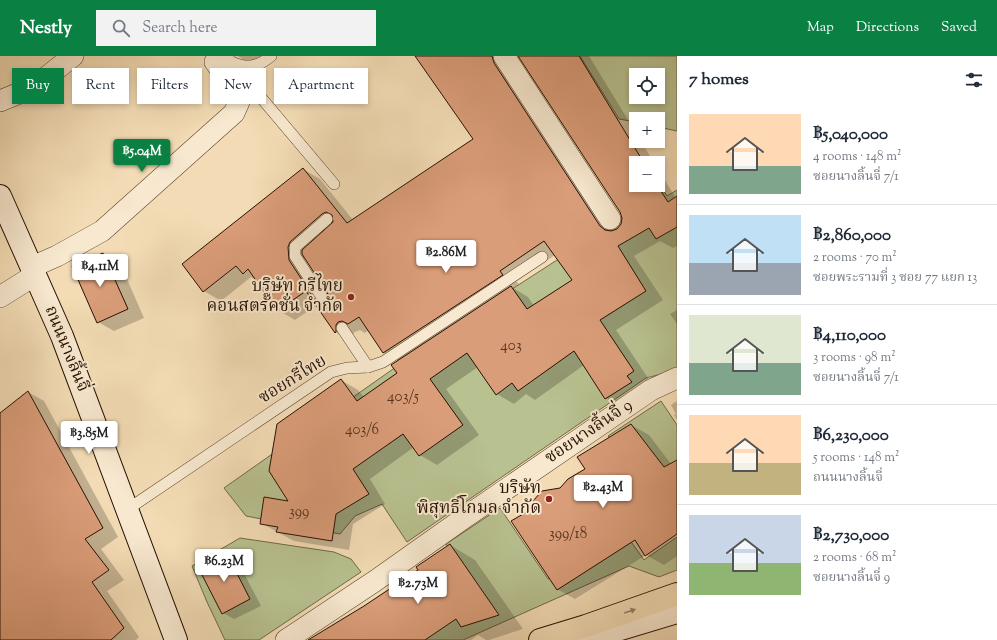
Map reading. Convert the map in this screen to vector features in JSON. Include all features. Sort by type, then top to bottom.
[{"type":"highway","points":[[540,640],[586,626],[677,594]]},
{"type":"main road","name":"ถนนนางลิ้นจี่","points":[[0,196],[62,336],[128,509],[172,635]]},
{"type":"main road","points":[[584,640],[677,612]]},
{"type":"main road","points":[[172,635],[189,640]]},
{"type":"street","points":[[0,101],[34,87],[73,56]]},
{"type":"street","points":[[504,56],[610,218]]},
{"type":"street","points":[[0,297],[34,271],[57,256],[102,231],[234,114],[239,102],[238,93],[224,60]]},
{"type":"street","name":"ซอยนางลิ้นจี่ 9","points":[[286,640],[375,581],[651,390],[677,378]]},
{"type":"lane","points":[[224,60],[244,66],[251,66],[262,64],[271,56]]},
{"type":"lane","points":[[224,60],[334,184]]},
{"type":"lane","points":[[325,302],[295,256],[295,247],[327,219]]},
{"type":"lane","name":"ซอยกรีไทย","points":[[128,509],[331,372],[347,368],[368,367],[383,362],[542,256]]},
{"type":"lane","points":[[342,328],[368,367]]},
{"type":"green space","points":[[580,56],[677,56],[677,131],[665,128],[665,112],[629,112],[629,121],[619,119]]},
{"type":"green space","points":[[677,190],[677,370],[646,378],[407,542],[382,504],[355,516],[340,534],[246,516],[224,488],[447,331],[662,192],[665,192],[667,196]]},
{"type":"green space","points":[[661,401],[677,425],[677,469],[648,485],[608,436]]},
{"type":"green space","points":[[500,508],[548,579],[627,536],[644,560],[677,537],[677,570],[659,577],[629,566],[463,640],[393,640],[473,584],[446,544]]},
{"type":"green space","points":[[240,538],[334,552],[351,559],[361,572],[259,640],[225,640],[192,566]]},
{"type":"building","points":[[415,56],[492,56],[494,63],[600,226],[605,230],[611,231],[617,229],[621,224],[622,218],[620,212],[518,56],[579,56],[629,138],[629,148],[635,148],[640,156],[629,156],[629,192],[662,192],[668,202],[677,196],[677,227],[656,239],[649,228],[618,246],[646,291],[600,320],[634,371],[627,376],[632,382],[605,399],[574,351],[518,391],[512,383],[496,395],[467,353],[430,379],[463,425],[419,456],[403,434],[353,469],[369,494],[336,514],[332,541],[276,532],[278,527],[260,524],[264,497],[288,501],[269,471],[277,424],[341,379],[357,401],[397,373],[391,365],[511,286],[527,309],[572,280],[544,241],[500,271],[503,275],[383,353],[359,317],[348,324],[342,321],[338,322],[335,333],[306,291],[277,311],[248,269],[243,274],[236,266],[203,292],[182,264],[303,168],[347,223],[473,139]],"holes":[[[326,212],[332,215],[333,222],[302,250],[302,254],[331,299],[331,305],[325,309],[319,306],[289,260],[288,247],[290,242],[322,214]]]},
{"type":"building","points":[[103,253],[128,309],[97,323],[72,266]]},
{"type":"building","points":[[28,391],[103,528],[85,539],[109,570],[92,582],[124,628],[111,640],[0,640],[0,413]]},
{"type":"building","points":[[631,424],[664,467],[677,460],[677,534],[645,556],[635,540],[557,590],[511,521],[530,510],[532,502],[542,491],[560,488],[568,479],[585,469],[577,457]]},
{"type":"building","points":[[450,544],[499,615],[461,627],[456,619],[425,640],[308,640],[364,606],[418,570],[416,567]]},
{"type":"building","points":[[226,552],[250,599],[222,614],[198,567]]},
{"type":"place","name":"บริษัท กรีไทย คอนสตรั๊คชั่น จำกัด","points":[[351,297]]},
{"type":"place","name":"บริษัท พิสุทธิ์โกมล จำกัด","points":[[549,499]]}]
